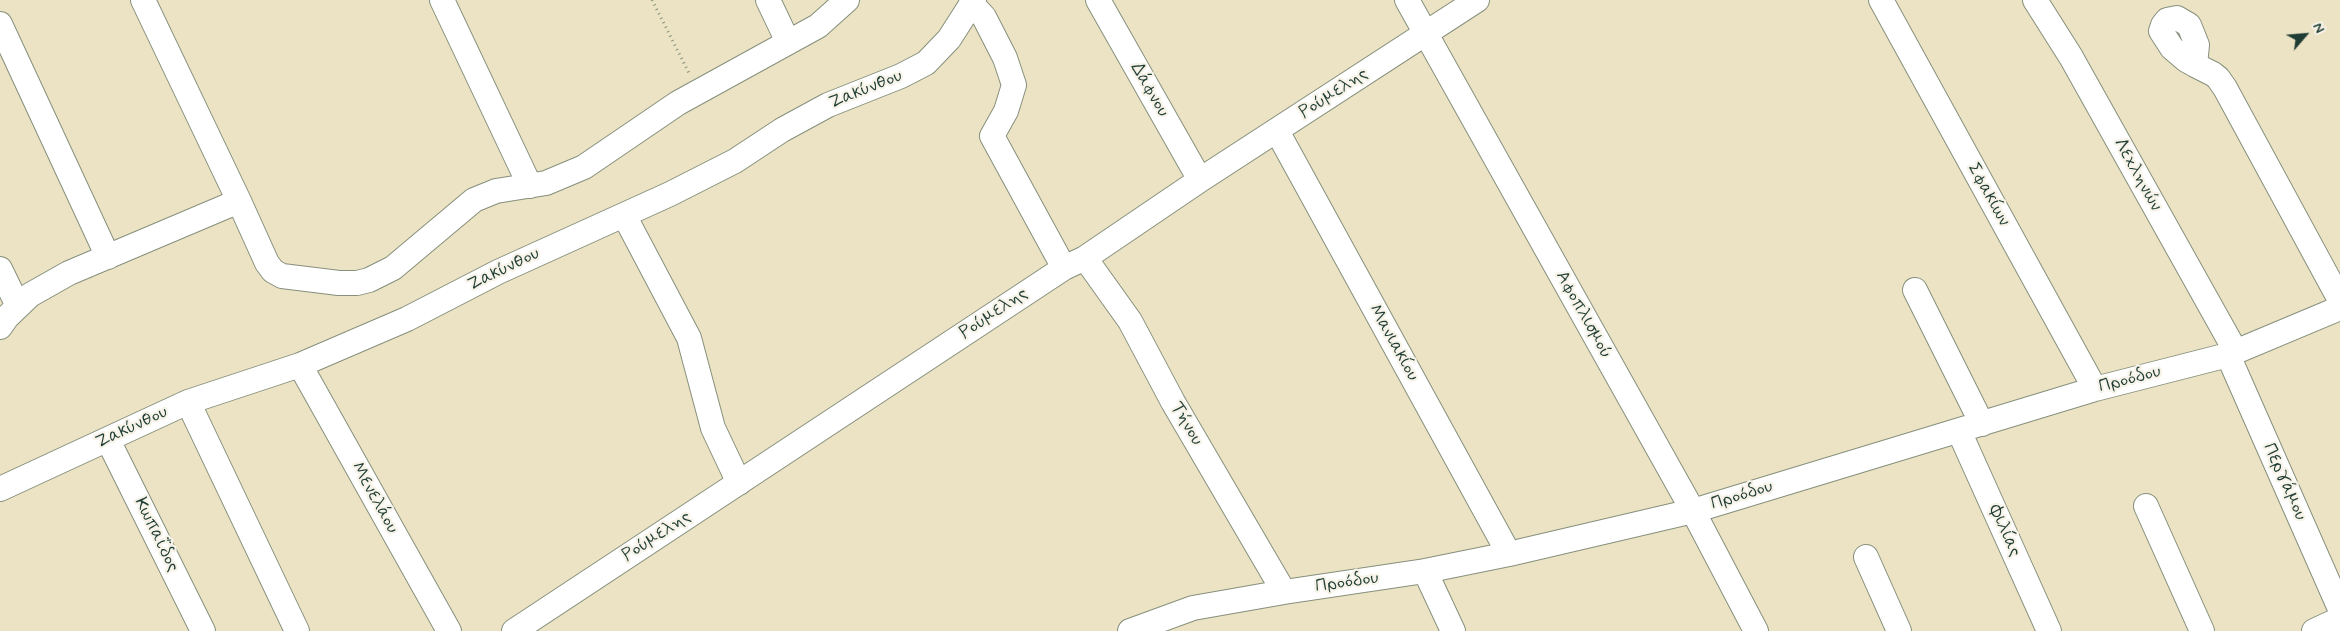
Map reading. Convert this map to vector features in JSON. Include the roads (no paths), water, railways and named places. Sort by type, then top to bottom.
[{"type":"street","points":[[143,0],[260,249],[273,271],[293,279],[357,283],[382,275],[393,268],[474,200],[496,191],[557,180],[584,167],[699,91],[818,26],[847,0]]},
{"type":"street","points":[[442,0],[530,186]]},
{"type":"street","points":[[768,0],[788,42]]},
{"type":"street","name":"Δάφνου","points":[[1098,0],[1200,180]]},
{"type":"street","name":"Αφοπλισμού","points":[[1408,0],[1692,510],[1756,631]]},
{"type":"street","name":"Ρούμελης","points":[[514,631],[1477,0]]},
{"type":"street","name":"Σφακίων","points":[[1881,0],[2095,389]]},
{"type":"street","name":"Λεχληνών","points":[[2035,0],[2071,57],[2232,354]]},
{"type":"street","name":"Ζακύνθου","points":[[0,489],[188,402],[300,365],[407,319],[498,272],[624,215],[735,161],[782,130],[828,105],[919,67],[936,54],[949,39],[973,2]]},
{"type":"street","name":"Τήνου","points":[[973,2],[989,25],[1005,58],[1014,85],[1006,111],[992,136],[1074,263],[1130,321],[1173,402],[1284,592]]},
{"type":"street","points":[[0,24],[108,257]]},
{"type":"street","points":[[2195,65],[2218,78],[2225,88],[2340,300]]},
{"type":"street","name":"Μανιακίου","points":[[1277,131],[1509,554]]},
{"type":"street","points":[[0,327],[30,295],[50,284],[239,201]]},
{"type":"street","points":[[624,215],[689,338],[713,428],[739,483]]},
{"type":"street","points":[[0,269],[18,306]]},
{"type":"street","points":[[1915,290],[1982,424]]},
{"type":"street","name":"Προόδου","points":[[1130,631],[1193,608],[1425,571],[1509,554],[1692,510],[2095,389],[2232,354],[2340,308]]},
{"type":"street","name":"Περγάμου","points":[[2232,354],[2340,609]]},
{"type":"street","name":"Μενελάου","points":[[300,365],[449,631]]},
{"type":"street","points":[[188,402],[296,631]]},
{"type":"street","name":"Φιλίας","points":[[1959,431],[2049,631]]},
{"type":"street","name":"Κωπαΐδος","points":[[108,440],[203,631]]},
{"type":"street","points":[[2146,506],[2202,631]]},
{"type":"street","points":[[1866,557],[1898,631]]},
{"type":"street","points":[[1425,571],[1453,631]]},
{"type":"street","points":[[2314,631],[2340,619]]}]
